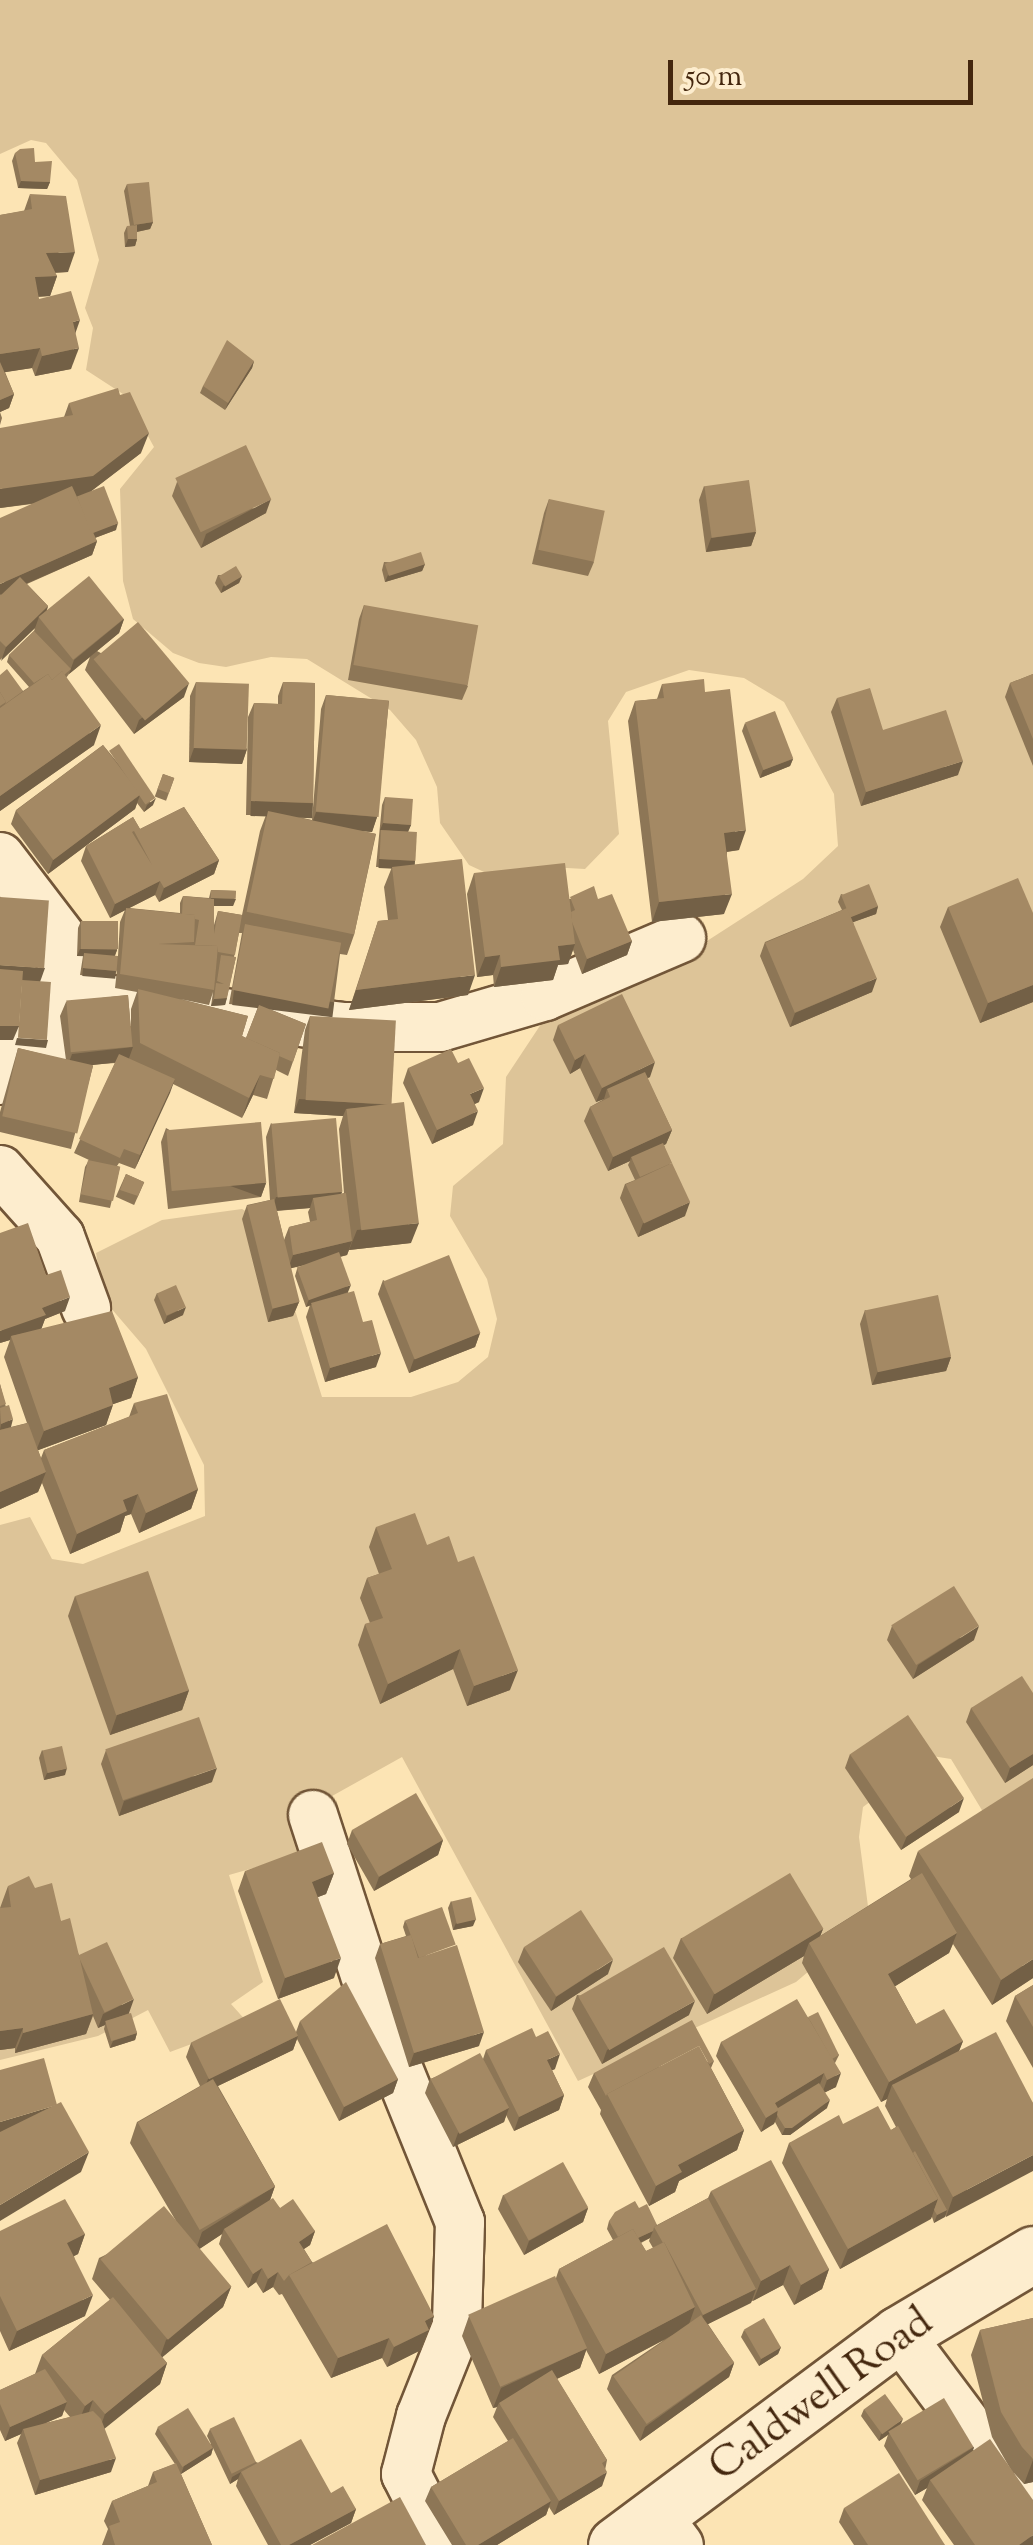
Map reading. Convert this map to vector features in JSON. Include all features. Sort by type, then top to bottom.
[{"type":"main road","name":"Caldwell Road","points":[[650,2535],[900,2334],[1033,2254]]},
{"type":"street","points":[[0,856],[64,942],[62,994],[52,1052],[11,1051],[0,1080]]},
{"type":"street","points":[[62,994],[342,1027],[440,1027],[545,996],[681,938]]},
{"type":"street","points":[[0,1170],[60,1238],[86,1308]]},
{"type":"street","points":[[313,1815],[384,2034],[460,2222],[457,2326],[421,2416],[406,2474],[442,2545]]},
{"type":"street","points":[[900,2334],[1033,2513]]},
{"type":"shaded area","points":[[0,0],[1033,0],[1033,1826],[1003,1845],[951,1759],[932,1756],[863,1807],[859,1837],[869,1914],[822,1960],[796,1982],[578,2081],[402,1757],[298,1815],[305,1853],[229,1875],[263,1982],[231,2004],[248,2023],[170,2052],[148,2010],[98,2036],[0,2060],[0,1525],[30,1517],[52,1559],[83,1564],[205,1516],[204,1465],[146,1349],[104,1300],[96,1253],[162,1220],[242,1209],[268,1223],[322,1397],[411,1397],[458,1382],[488,1357],[497,1319],[487,1279],[450,1216],[453,1186],[503,1144],[506,1077],[551,1009],[679,959],[803,879],[838,846],[834,794],[784,702],[744,678],[689,670],[626,692],[608,721],[619,834],[585,869],[549,867],[497,878],[469,865],[440,823],[437,787],[416,740],[390,710],[307,659],[271,657],[226,667],[199,663],[173,653],[133,619],[123,581],[120,489],[154,447],[126,396],[86,370],[93,328],[85,308],[99,260],[77,180],[46,143],[31,140],[0,154]]},
{"type":"building","points":[[34,148],[35,162],[52,161],[50,182],[21,181],[15,153]]},
{"type":"building","points":[[149,182],[153,222],[134,225],[127,184]]},
{"type":"building","points":[[30,194],[66,196],[75,252],[46,253],[57,276],[35,277],[39,299],[71,291],[80,320],[73,322],[79,348],[42,356],[40,348],[0,354],[0,215],[32,209]]},
{"type":"building","points":[[137,225],[137,239],[128,239],[127,226]]},
{"type":"building","points":[[227,340],[254,361],[228,403],[203,386]]},
{"type":"building","points":[[0,362],[14,394],[0,400]]},
{"type":"building","points":[[118,388],[120,395],[130,392],[149,433],[93,476],[0,489],[0,428],[73,415],[69,403]]},
{"type":"building","points":[[246,445],[271,499],[201,532],[175,478]]},
{"type":"building","points":[[749,480],[756,531],[712,538],[704,486]]},
{"type":"building","points":[[72,486],[97,541],[0,584],[0,518]]},
{"type":"building","points":[[104,486],[118,523],[91,534],[77,496]]},
{"type":"building","points":[[549,499],[605,511],[594,562],[538,550]]},
{"type":"building","points":[[421,552],[425,564],[389,576],[385,564]]},
{"type":"building","points":[[236,566],[242,576],[225,587],[219,576]]},
{"type":"building","points":[[89,576],[124,619],[73,660],[38,617]]},
{"type":"building","points":[[20,577],[48,606],[6,647],[0,641],[0,596]]},
{"type":"building","points":[[364,605],[478,625],[468,685],[353,665]]},
{"type":"building","points":[[138,622],[189,683],[145,721],[94,659]]},
{"type":"building","points":[[34,631],[71,669],[64,675],[62,671],[52,680],[48,674],[34,683],[9,655]]},
{"type":"building","points":[[7,669],[23,691],[5,704],[0,675]]},
{"type":"building","points":[[62,671],[101,725],[0,796],[0,708],[48,674],[52,680]]},
{"type":"building","points":[[1033,674],[1033,739],[1010,683]]},
{"type":"building","points":[[704,679],[705,692],[730,689],[746,830],[724,833],[732,894],[659,902],[635,701],[664,698],[662,684]]},
{"type":"building","points":[[196,682],[249,684],[247,750],[194,748]]},
{"type":"building","points":[[283,682],[315,683],[313,803],[251,801],[254,703],[282,704]]},
{"type":"building","points":[[870,688],[883,730],[946,710],[963,761],[866,792],[837,698]]},
{"type":"building","points":[[326,695],[389,700],[379,817],[316,812]]},
{"type":"building","points":[[775,711],[793,759],[763,770],[745,722]]},
{"type":"building","points":[[119,744],[155,798],[145,805],[109,751]]},
{"type":"building","points":[[103,745],[140,795],[53,860],[16,811]]},
{"type":"building","points":[[163,774],[174,778],[169,793],[158,789]]},
{"type":"building","points":[[385,797],[413,799],[411,825],[383,823]]},
{"type":"building","points":[[184,807],[219,860],[164,888],[160,881],[115,904],[86,846],[133,817],[140,829]]},
{"type":"building","points":[[268,811],[376,834],[354,935],[247,912]]},
{"type":"building","points":[[381,830],[417,832],[415,861],[379,859]]},
{"type":"building","points":[[462,859],[475,975],[356,990],[378,921],[398,919],[392,867]]},
{"type":"building","points":[[565,863],[575,944],[558,946],[560,960],[501,967],[500,955],[485,957],[474,873]]},
{"type":"building","points":[[1018,878],[1033,913],[1033,985],[988,1003],[948,907]]},
{"type":"building","points":[[869,884],[878,906],[850,917],[841,895]]},
{"type":"building","points":[[594,886],[598,899],[612,894],[632,941],[587,959],[572,922],[571,912],[575,910],[570,897]]},
{"type":"building","points":[[211,890],[236,891],[236,899],[211,898]]},
{"type":"building","points":[[183,896],[214,899],[214,934],[218,911],[242,915],[235,955],[218,952],[218,946],[195,945],[199,920],[195,915],[182,914]]},
{"type":"building","points":[[0,897],[49,900],[44,968],[0,965]]},
{"type":"building","points":[[126,908],[195,915],[194,942],[158,944],[218,946],[214,990],[120,974]]},
{"type":"building","points":[[847,908],[877,978],[795,1013],[765,943]]},
{"type":"building","points":[[81,921],[118,921],[118,949],[81,949]]},
{"type":"building","points":[[245,924],[341,943],[328,1008],[232,990]]},
{"type":"building","points":[[84,953],[118,956],[117,971],[83,968]]},
{"type":"building","points":[[221,955],[236,957],[227,998],[214,999],[216,983],[224,984],[217,981]]},
{"type":"building","points":[[0,969],[23,971],[19,1026],[0,1026]]},
{"type":"building","points":[[22,980],[51,982],[47,1040],[18,1038]]},
{"type":"building","points":[[138,989],[248,1016],[242,1036],[280,1053],[274,1079],[260,1075],[249,1098],[140,1043]]},
{"type":"building","points":[[622,994],[655,1062],[602,1088],[585,1054],[575,1060],[558,1025]]},
{"type":"building","points":[[128,995],[133,1047],[71,1052],[66,1000]]},
{"type":"building","points":[[259,1005],[306,1024],[293,1062],[246,1038]]},
{"type":"building","points":[[310,1016],[396,1021],[391,1104],[306,1100]]},
{"type":"building","points":[[18,1048],[93,1065],[77,1134],[2,1116]]},
{"type":"building","points":[[451,1049],[458,1063],[469,1058],[484,1088],[470,1094],[478,1111],[437,1130],[408,1068]]},
{"type":"building","points":[[119,1054],[175,1079],[140,1155],[124,1149],[120,1158],[79,1139]]},
{"type":"building","points":[[645,1072],[672,1130],[613,1157],[590,1107],[610,1097],[607,1089]]},
{"type":"building","points":[[404,1102],[419,1223],[361,1230],[346,1109]]},
{"type":"building","points":[[336,1118],[342,1192],[278,1197],[271,1124]]},
{"type":"building","points":[[261,1122],[266,1183],[172,1191],[166,1130]]},
{"type":"building","points":[[663,1143],[673,1165],[640,1177],[631,1157]]},
{"type":"building","points":[[88,1160],[120,1167],[113,1201],[81,1194]]},
{"type":"building","points":[[672,1163],[690,1202],[644,1224],[626,1185]]},
{"type":"building","points":[[126,1174],[144,1182],[138,1196],[120,1190]]},
{"type":"building","points":[[346,1193],[352,1241],[293,1255],[289,1227],[317,1220],[313,1198]]},
{"type":"building","points":[[274,1199],[300,1302],[272,1309],[247,1206]]},
{"type":"building","points":[[28,1223],[46,1275],[61,1270],[70,1297],[42,1308],[46,1315],[0,1331],[0,1233]]},
{"type":"building","points":[[339,1252],[351,1285],[309,1300],[297,1267]]},
{"type":"building","points":[[449,1255],[480,1333],[415,1359],[383,1282]]},
{"type":"building","points":[[176,1285],[186,1307],[167,1315],[157,1294]]},
{"type":"building","points":[[354,1291],[363,1322],[372,1320],[381,1353],[330,1368],[311,1303]]},
{"type":"building","points":[[938,1295],[951,1357],[878,1372],[865,1311]]},
{"type":"building","points":[[112,1311],[138,1377],[109,1388],[113,1405],[44,1431],[11,1336]]},
{"type":"building","points":[[0,1384],[6,1404],[0,1406]]},
{"type":"building","points":[[167,1394],[198,1489],[146,1513],[138,1494],[123,1500],[127,1511],[77,1534],[44,1450],[138,1413],[134,1403]]},
{"type":"building","points":[[9,1405],[13,1419],[1,1424],[0,1408]]},
{"type":"building","points":[[28,1423],[46,1472],[0,1492],[0,1430]]},
{"type":"building","points":[[415,1513],[427,1545],[449,1536],[458,1562],[474,1556],[518,1670],[474,1686],[460,1649],[388,1684],[365,1624],[383,1618],[367,1578],[392,1569],[376,1527]]},
{"type":"building","points":[[148,1571],[189,1690],[116,1715],[75,1596]]},
{"type":"building","points":[[954,1586],[979,1626],[916,1665],[891,1625]]},
{"type":"building","points":[[1022,1676],[1033,1693],[1033,1754],[1010,1768],[971,1708]]},
{"type":"building","points":[[908,1715],[964,1798],[906,1837],[850,1754]]},
{"type":"building","points":[[199,1717],[217,1768],[123,1800],[105,1749]]},
{"type":"building","points":[[62,1746],[67,1768],[48,1773],[43,1750]]},
{"type":"building","points":[[1033,1778],[1033,1959],[1001,1980],[918,1851]]},
{"type":"building","points":[[416,1793],[443,1840],[379,1877],[352,1830]]},
{"type":"building","points":[[322,1842],[334,1873],[312,1882],[341,1958],[285,1978],[245,1871]]},
{"type":"building","points":[[790,1873],[823,1929],[715,1994],[681,1938]]},
{"type":"building","points":[[922,1873],[957,1933],[888,1974],[916,2024],[944,2009],[963,2041],[889,2082],[809,1943]]},
{"type":"building","points":[[29,1876],[35,1888],[52,1883],[61,1921],[70,1918],[93,2014],[23,2033],[23,2028],[0,2031],[0,1908],[11,1907],[8,1886]]},
{"type":"building","points":[[471,1897],[476,1919],[457,1924],[452,1901]]},
{"type":"building","points":[[442,1907],[456,1945],[419,1958],[405,1920]]},
{"type":"building","points":[[581,1910],[613,1959],[556,1997],[524,1947]]},
{"type":"building","points":[[411,1935],[418,1958],[457,1945],[484,2032],[414,2053],[380,1944]]},
{"type":"building","points":[[107,1942],[134,1999],[105,2013],[78,1956]]},
{"type":"building","points":[[664,1947],[695,2001],[609,2050],[578,1996]]},
{"type":"building","points":[[346,1982],[398,2079],[344,2107],[300,2021]]},
{"type":"building","points":[[1033,1985],[1033,2027],[1015,1996]]},
{"type":"building","points":[[280,1999],[298,2036],[209,2079],[191,2042]]},
{"type":"building","points":[[797,1999],[841,2073],[827,2080],[824,2073],[775,2103],[779,2110],[766,2118],[721,2042]]},
{"type":"building","points":[[818,2012],[839,2055],[832,2059],[808,2017]]},
{"type":"building","points":[[131,2013],[137,2033],[111,2041],[105,2021]]},
{"type":"building","points":[[692,2020],[714,2061],[709,2064],[699,2046],[606,2096],[594,2073]]},
{"type":"building","points":[[532,2028],[536,2037],[548,2031],[560,2054],[547,2060],[564,2095],[519,2117],[486,2050]]},
{"type":"building","points":[[996,2032],[1033,2103],[1033,2155],[953,2197],[892,2085]]},
{"type":"building","points":[[699,2046],[744,2130],[678,2165],[682,2172],[656,2186],[607,2094]]},
{"type":"building","points":[[480,2053],[509,2108],[460,2134],[431,2079]]},
{"type":"building","points":[[44,2058],[57,2105],[0,2122],[0,2070]]},
{"type":"building","points":[[213,2079],[275,2186],[200,2230],[138,2122]]},
{"type":"building","points":[[819,2083],[830,2100],[792,2128],[785,2128],[777,2115],[778,2108]]},
{"type":"building","points":[[61,2102],[89,2152],[0,2205],[0,2132]]},
{"type":"building","points":[[878,2106],[891,2130],[898,2126],[938,2199],[848,2249],[789,2143],[839,2115],[843,2124]]},
{"type":"building","points":[[915,2151],[947,2210],[937,2215],[934,2210],[938,2199]]},
{"type":"building","points":[[771,2160],[829,2269],[801,2285],[790,2265],[761,2281],[711,2191]]},
{"type":"building","points":[[563,2162],[588,2207],[529,2240],[504,2195]]},
{"type":"building","points":[[273,2198],[280,2208],[293,2199],[315,2231],[299,2242],[312,2262],[284,2281],[278,2272],[268,2279],[262,2268],[253,2274],[224,2229]]},
{"type":"building","points":[[708,2198],[756,2289],[703,2315],[654,2227]]},
{"type":"building","points":[[65,2199],[85,2234],[67,2243],[93,2295],[17,2331],[0,2296],[0,2231]]},
{"type":"building","points":[[635,2201],[639,2208],[647,2204],[657,2225],[638,2238],[633,2229],[618,2237],[609,2221],[615,2212]]},
{"type":"building","points":[[164,2206],[231,2286],[168,2340],[100,2259]]},
{"type":"building","points":[[387,2224],[434,2316],[425,2321],[429,2330],[394,2347],[389,2338],[338,2358],[289,2275]]},
{"type":"building","points":[[633,2229],[646,2251],[664,2242],[695,2307],[606,2354],[559,2269]]},
{"type":"building","points":[[555,2276],[587,2348],[500,2387],[468,2315]]},
{"type":"building","points":[[113,2297],[167,2363],[105,2414],[93,2400],[85,2406],[42,2355]]},
{"type":"building","points":[[701,2315],[734,2363],[647,2424],[613,2376]]},
{"type":"building","points":[[764,2318],[781,2347],[761,2359],[744,2330]]},
{"type":"building","points":[[1033,2318],[1033,2459],[1001,2412],[980,2330]]},
{"type":"building","points":[[45,2369],[67,2402],[10,2427],[0,2404],[0,2390]]},
{"type":"building","points":[[552,2370],[607,2460],[602,2463],[607,2472],[559,2501],[499,2403]]},
{"type":"building","points":[[885,2394],[903,2419],[882,2434],[864,2409]]},
{"type":"building","points":[[944,2398],[973,2447],[918,2480],[888,2431]]},
{"type":"building","points":[[188,2408],[213,2448],[182,2467],[157,2427]]},
{"type":"building","points":[[93,2411],[101,2419],[116,2458],[40,2480],[23,2429]]},
{"type":"building","points":[[234,2417],[256,2462],[232,2474],[210,2429]]},
{"type":"building","points":[[513,2438],[551,2501],[478,2545],[466,2545],[431,2487]]},
{"type":"building","points":[[301,2439],[331,2493],[343,2486],[356,2509],[289,2545],[281,2545],[241,2472]]},
{"type":"building","points":[[990,2439],[1033,2500],[1033,2535],[1019,2545],[975,2545],[930,2480]]},
{"type":"building","points":[[176,2463],[212,2545],[115,2545],[109,2526],[120,2522],[112,2501],[157,2482],[153,2472]]},
{"type":"building","points":[[899,2473],[945,2545],[868,2545],[844,2508]]},
{"type":"building","points":[[400,2497],[426,2545],[312,2545]]}]
